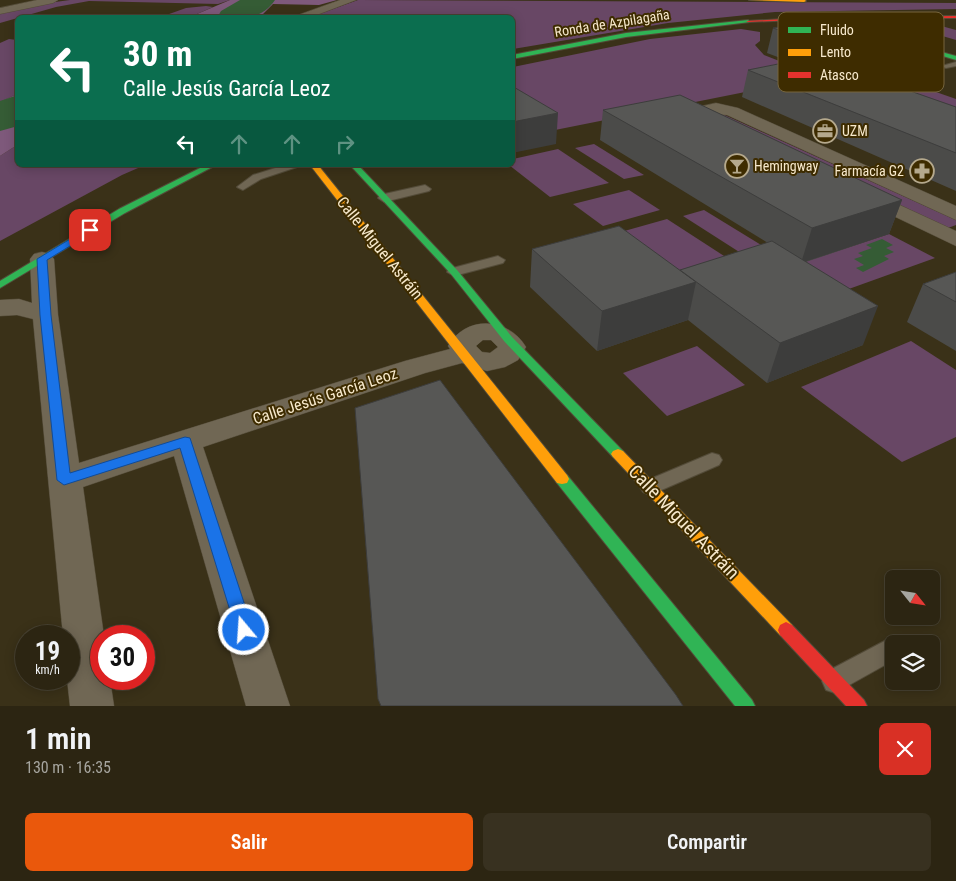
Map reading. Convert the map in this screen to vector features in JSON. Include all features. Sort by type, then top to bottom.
[{"type":"street","points":[[0,11],[52,0]]},
{"type":"street","points":[[305,15],[351,0]]},
{"type":"street","points":[[750,0],[812,1]]},
{"type":"street","name":"Ronda de Azpilagaña","points":[[515,56],[566,44],[644,32],[739,21],[778,20]]},
{"type":"street","points":[[944,45],[956,49]]},
{"type":"street","points":[[944,54],[956,58]]},
{"type":"street","points":[[768,148],[700,114],[700,111],[716,108],[732,111],[956,214]]},
{"type":"street","points":[[0,285],[122,211],[208,167]]},
{"type":"street","name":"Calle Miguel Astráin","points":[[316,167],[465,354],[604,534],[746,706]]},
{"type":"street","name":"Calle Miguel Astráin","points":[[356,167],[454,272],[508,339],[858,706]]},
{"type":"street","points":[[848,186],[955,238]]},
{"type":"street","points":[[42,259],[45,315],[92,706]]},
{"type":"street","points":[[0,308],[19,307],[45,315]]},
{"type":"street","points":[[465,354],[474,360],[487,362],[499,360],[509,354],[512,347],[508,339]]},
{"type":"street","name":"Calle Jesús García Leoz","points":[[64,480],[416,367],[465,354]]},
{"type":"street","points":[[185,441],[268,706]]},
{"type":"lane","points":[[946,66],[956,64]]},
{"type":"lane","points":[[243,188],[257,177],[290,167]]},
{"type":"lane","points":[[384,198],[425,189]]},
{"type":"lane","points":[[454,272],[498,260]]},
{"type":"lane","points":[[650,487],[712,460]]},
{"type":"lane","points":[[835,681],[885,652]]},
{"type":"shaded area","points":[[70,0],[230,0],[218,4],[89,1],[56,7],[28,15],[15,15],[15,19],[0,23],[0,14],[40,4]]},
{"type":"shaded area","points":[[230,0],[337,0],[319,5],[273,4],[262,15],[195,15]]},
{"type":"shaded area","points":[[358,0],[956,3],[956,9],[775,12],[668,23],[515,49],[515,15],[316,15]]},
{"type":"shaded area","points":[[213,7],[195,15],[166,15],[186,8]]},
{"type":"shaded area","points":[[944,27],[956,30],[956,40],[944,36]]},
{"type":"shaded area","points":[[741,29],[760,32],[760,41],[755,45],[764,55],[778,60],[778,85],[550,131],[515,109],[515,67],[650,39]]},
{"type":"shaded area","points":[[9,39],[15,40],[15,95],[0,102],[0,43]]},
{"type":"shaded area","points":[[843,92],[936,92],[956,99],[956,135]]},
{"type":"shaded area","points":[[15,95],[15,146],[0,156],[0,102]]},
{"type":"shaded area","points":[[720,113],[956,220],[956,225],[948,228],[709,115]]},
{"type":"shaded area","points":[[594,144],[644,175],[624,179],[575,148]]},
{"type":"shaded area","points":[[15,146],[15,167],[140,167],[122,175],[0,241],[0,156]]},
{"type":"shaded area","points":[[558,149],[609,183],[550,197],[512,167],[515,167],[515,159]]},
{"type":"shaded area","points":[[629,190],[660,210],[603,226],[573,204]]},
{"type":"shaded area","points":[[704,210],[841,294],[819,303],[683,216]]},
{"type":"shaded area","points":[[667,219],[738,265],[668,287],[603,237]]},
{"type":"shaded area","points":[[889,234],[935,258],[846,290],[801,263]]},
{"type":"shaded area","points":[[882,239],[893,245],[886,248],[894,252],[884,256],[889,259],[863,272],[856,268],[864,265],[854,259],[863,256],[858,253],[872,248],[866,245]]},
{"type":"shaded area","points":[[911,341],[956,370],[956,437],[902,462],[801,387]]},
{"type":"shaded area","points":[[697,346],[745,385],[667,416],[623,373]]},
{"type":"building","points":[[778,64],[778,82],[748,70]]},
{"type":"building","points":[[515,88],[558,113],[515,121]]},
{"type":"building","points":[[803,92],[913,92],[956,107],[956,153]]},
{"type":"building","points":[[680,95],[902,200],[812,228],[603,110]]},
{"type":"building","points":[[619,226],[696,282],[602,311],[532,249]]},
{"type":"building","points":[[772,241],[878,306],[780,343],[680,270]]},
{"type":"building","points":[[956,272],[956,302],[923,284]]},
{"type":"building","points":[[440,380],[683,706],[381,706],[378,699],[355,408]]},
{"type":"waterway","points":[[237,15],[261,0]]},
{"type":"waterway","points":[[0,118],[15,110]]},
{"type":"traffic: fast","points":[[515,56],[626,35],[748,21]]},
{"type":"traffic: fast","points":[[944,54],[956,58]]},
{"type":"traffic: fast","points":[[0,285],[122,211],[208,167]]},
{"type":"traffic: fast","points":[[356,167],[454,272],[508,339],[618,454]]},
{"type":"traffic: fast","points":[[562,479],[746,706]]},
{"type":"traffic: slow","points":[[751,0],[804,1]]},
{"type":"traffic: slow","points":[[316,167],[562,479]]},
{"type":"traffic: slow","points":[[618,454],[786,630]]},
{"type":"traffic: jam","points":[[944,17],[956,17]]},
{"type":"traffic: jam","points":[[748,21],[778,20]]},
{"type":"traffic: jam","points":[[786,630],[858,706]]},
{"type":"place","name":"UZM","points":[[825,131]]},
{"type":"place","name":"Hemingway","points":[[737,166]]},
{"type":"place","name":"Farmacía G2","points":[[922,171]]},
{"type":"route","points":[[90,230],[42,259],[45,315],[64,480],[185,441],[244,630]]}]
